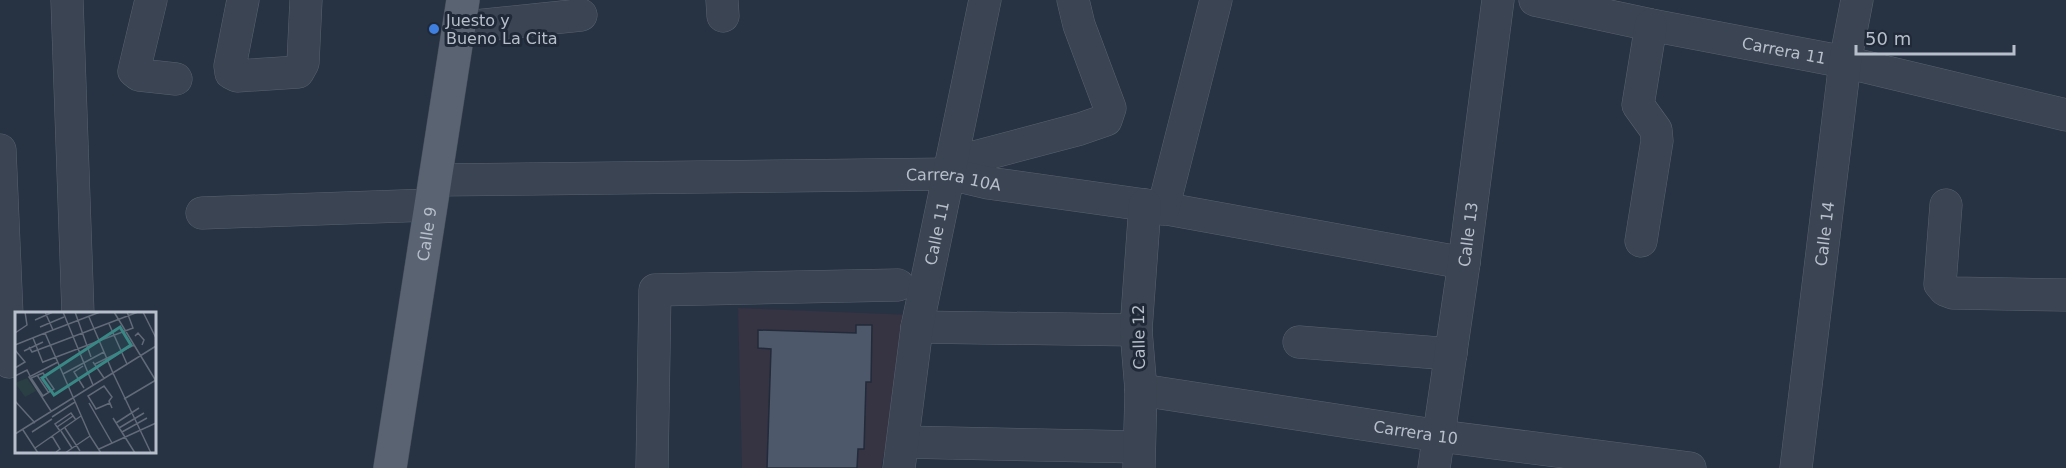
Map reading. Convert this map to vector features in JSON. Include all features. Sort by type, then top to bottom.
[{"type":"main road","name":"Calle 9","points":[[390,468],[461,13]]},
{"type":"street","points":[[67,0],[78,312]]},
{"type":"street","points":[[151,0],[134,71],[139,75],[176,79]]},
{"type":"street","points":[[243,0],[230,66],[231,72],[237,76],[298,72],[303,63],[306,0]]},
{"type":"street","name":"Calle 11","points":[[901,455],[917,327],[985,0]]},
{"type":"street","points":[[951,165],[1106,120],[1110,108],[1079,26],[1073,0]]},
{"type":"street","name":"Calle 12","points":[[1139,458],[1141,390],[1136,330],[1154,207],[1216,0]]},
{"type":"street","name":"Calle 13","points":[[1434,468],[1464,263],[1498,0]]},
{"type":"street","name":"Carrera 11","points":[[1535,0],[1651,26],[1845,62],[2066,115]]},
{"type":"street","name":"Calle 14","points":[[1796,468],[1845,62],[1857,0]]},
{"type":"street","points":[[461,13],[474,26],[581,15]]},
{"type":"street","points":[[1641,241],[1657,141],[1656,130],[1638,105],[1651,26]]},
{"type":"street","points":[[0,150],[8,362]]},
{"type":"street","name":"Carrera 10A","points":[[202,213],[433,193],[951,165],[988,183],[1154,207],[1464,263]]},
{"type":"street","points":[[1946,205],[1940,284],[1945,290],[1953,293],[2066,295]]},
{"type":"street","points":[[652,468],[655,290],[898,285]]},
{"type":"street","points":[[917,327],[1136,330]]},
{"type":"street","points":[[1299,342],[1451,354]]},
{"type":"street","name":"Carrera 10","points":[[1141,390],[1440,436],[1690,468]]},
{"type":"street","points":[[901,455],[1139,458]]},
{"type":"shaded area","points":[[738,308],[912,315],[881,468],[742,468]]},
{"type":"building","points":[[856,325],[872,325],[871,382],[866,382],[864,449],[858,449],[857,468],[767,468],[771,349],[758,348],[758,330],[856,333]]},
{"type":"place","name":"Juesto y Bueno La Cita","points":[[434,29]]}]
